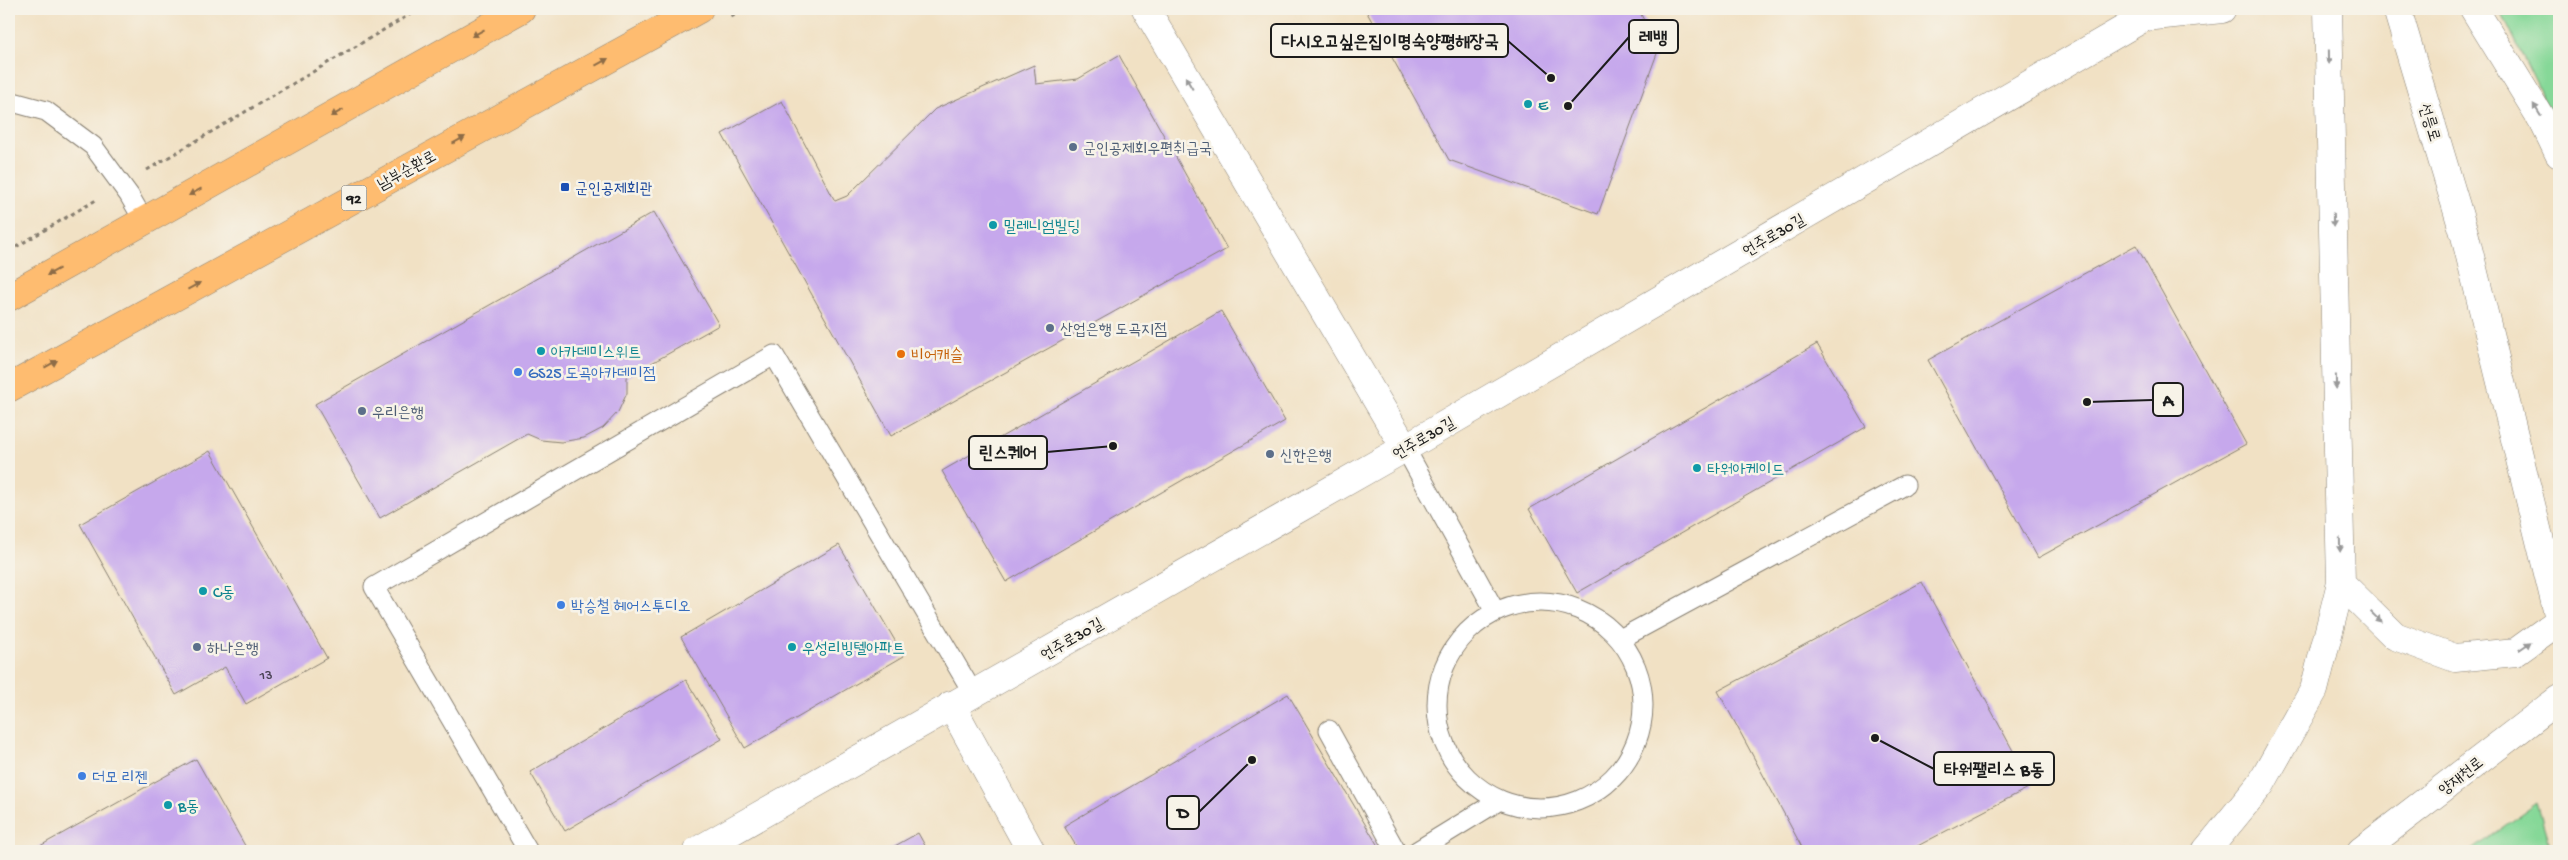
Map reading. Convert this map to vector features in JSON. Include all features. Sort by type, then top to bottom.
[{"type":"main road","points":[[9,297],[521,9]]},
{"type":"main road","name":"남부순환로","points":[[9,388],[699,9]]},
{"type":"street","points":[[1146,9],[1405,448]]},
{"type":"street","points":[[2149,13],[2222,9]]},
{"type":"street","points":[[2206,851],[2261,784],[2314,690],[2341,583],[2328,9]]},
{"type":"street","name":"선릉로","points":[[2397,9],[2465,236],[2559,620]]},
{"type":"street","points":[[2474,9],[2544,123],[2559,154]]},
{"type":"street","name":"언주로30길","points":[[697,851],[1405,448],[2149,13]]},
{"type":"street","points":[[2341,583],[2395,636],[2455,658],[2516,652],[2559,620]]},
{"type":"street","points":[[962,699],[1031,851]]},
{"type":"street","name":"양재천로","points":[[2361,851],[2559,699]]},
{"type":"lane","points":[[9,101],[46,111],[94,146],[122,185],[144,221]]},
{"type":"lane","points":[[528,851],[374,587],[774,355],[962,699]]},
{"type":"lane","points":[[1405,448],[1495,611]]},
{"type":"lane","points":[[1620,639],[1905,485]]},
{"type":"lane","points":[[1528,602],[1563,604],[1595,616],[1620,639],[1638,669],[1644,703],[1639,737],[1622,768],[1598,791],[1567,805],[1532,808],[1500,800],[1471,782],[1449,756],[1438,724],[1437,707],[1437,690],[1447,658],[1467,631],[1495,611],[1528,602]]},
{"type":"lane","points":[[1329,730],[1396,851]]},
{"type":"lane","points":[[1417,851],[1500,800]]},
{"type":"path","points":[[9,251],[419,9]]},
{"type":"green space","points":[[2500,9],[2559,9],[2559,131]]},
{"type":"green space","points":[[2537,803],[2551,851],[2471,851]]},
{"type":"building","name":"E","points":[[1365,9],[1638,9],[1659,48],[1598,214],[1449,160]]},
{"type":"building","name":"밀레니엄빌딩","points":[[1119,55],[1227,249],[891,436],[722,134],[782,101],[835,201],[847,196],[935,109],[1034,65],[1036,84],[1078,79]]},
{"type":"building","name":"아카데미스위트","points":[[654,212],[719,325],[627,377],[627,393],[618,412],[603,428],[584,438],[561,442],[541,440],[527,434],[380,518],[315,404]]},
{"type":"building","points":[[2136,245],[2246,444],[2038,558],[1928,360]]},
{"type":"building","points":[[1221,311],[1285,421],[1006,582],[942,471]]},
{"type":"building","name":"타워아케이드","points":[[1817,344],[1866,427],[1577,593],[1529,509]]},
{"type":"building","name":"C동","points":[[210,451],[327,658],[246,704],[225,667],[176,695],[80,524]]},
{"type":"building","name":"우성리빙텔아파트","points":[[839,545],[904,656],[745,748],[681,637]]},
{"type":"building","points":[[1922,582],[2032,786],[1908,851],[1804,851],[1718,691]]},
{"type":"building","points":[[686,680],[722,739],[565,831],[530,772]]},
{"type":"building","points":[[1288,694],[1381,851],[1079,851],[1064,826]]},
{"type":"building","name":"B동","points":[[196,759],[248,851],[31,851]]},
{"type":"building","points":[[918,833],[928,851],[886,851]]},
{"type":"place","name":"다시오고싶은집이명숙양평해장국","points":[[1551,78]]},
{"type":"place","name":"E","points":[[1528,104]]},
{"type":"place","name":"레뱅","points":[[1568,106]]},
{"type":"place","name":"군인공제회우편취급국","points":[[1073,147]]},
{"type":"place","name":"군인공제회관","points":[[565,187]]},
{"type":"place","name":"밀레니엄빌딩","points":[[993,225]]},
{"type":"place","name":"산업은행 도곡지점","points":[[1050,328]]},
{"type":"place","name":"아카데미스위트","points":[[541,351]]},
{"type":"place","name":"비어캐슬","points":[[901,354]]},
{"type":"place","name":"GS25 도곡아카데미점","points":[[518,372]]},
{"type":"place","name":"A","points":[[2087,402]]},
{"type":"place","name":"우리은행","points":[[362,411]]},
{"type":"place","name":"린스퀘어","points":[[1113,446]]},
{"type":"place","name":"신한은행","points":[[1270,454]]},
{"type":"place","name":"타워아케이드","points":[[1697,468]]},
{"type":"place","name":"C동","points":[[203,591]]},
{"type":"place","name":"박승철 헤어스투디오","points":[[561,605]]},
{"type":"place","name":"하나은행","points":[[197,647]]},
{"type":"place","name":"우성리빙텔아파트","points":[[792,647]]},
{"type":"place","name":"타워팰리스 B동","points":[[1875,738]]},
{"type":"place","name":"D","points":[[1252,760]]},
{"type":"place","name":"더모 리젠","points":[[82,776]]},
{"type":"place","name":"B동","points":[[168,805]]}]
